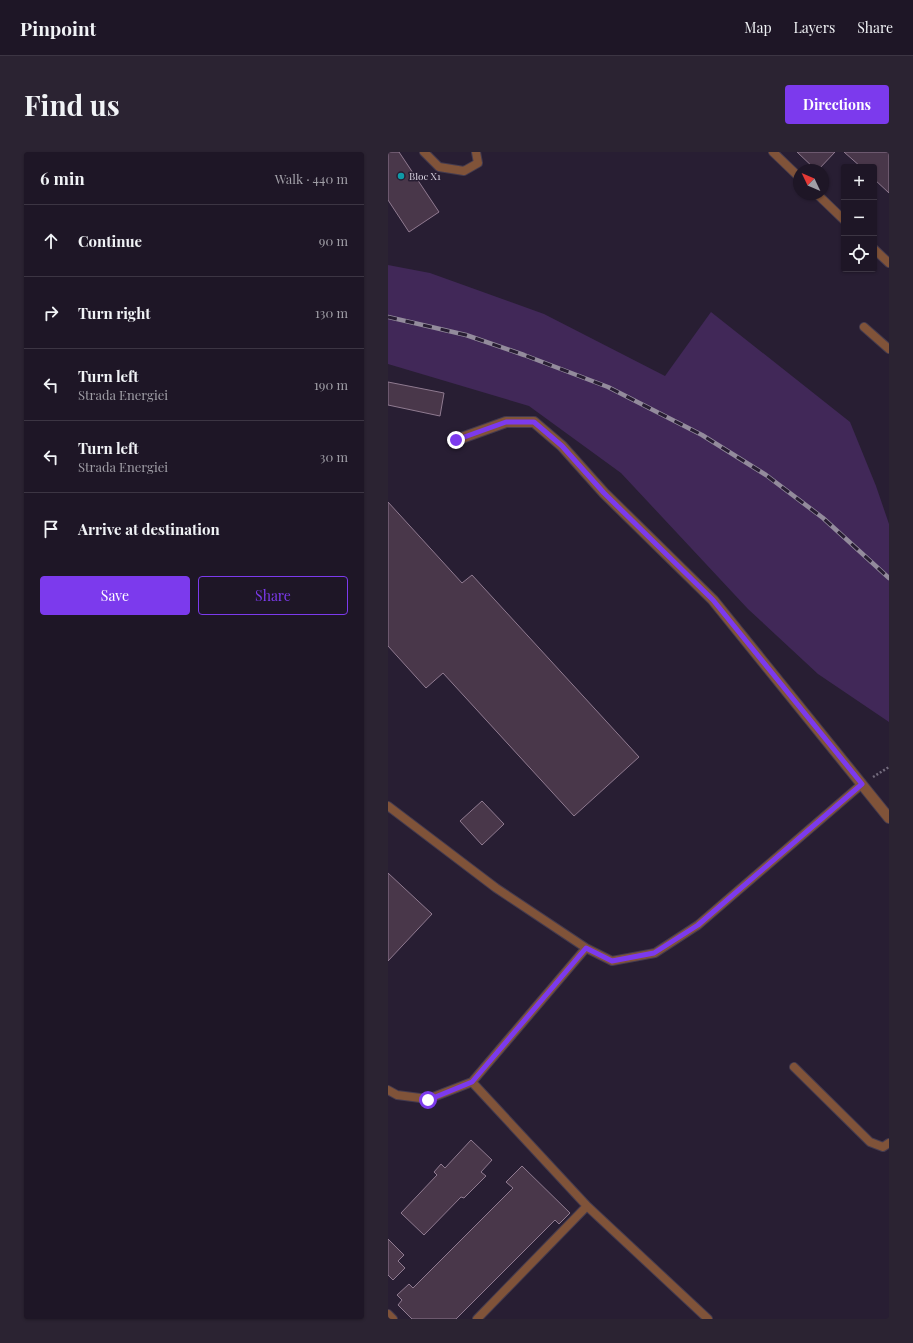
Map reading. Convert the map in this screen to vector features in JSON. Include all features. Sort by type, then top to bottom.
[{"type":"street","points":[[456,440],[506,422],[534,422],[540,426],[562,446],[604,493],[713,600],[889,818]]},
{"type":"lane","points":[[424,152],[439,167],[464,171],[478,163],[476,152]]},
{"type":"lane","points":[[773,152],[793,171]]},
{"type":"lane","points":[[823,200],[841,217]]},
{"type":"lane","points":[[877,252],[889,263]]},
{"type":"lane","points":[[864,327],[889,349]]},
{"type":"lane","points":[[388,806],[496,888],[586,948],[612,961],[654,953],[698,925],[862,784]]},
{"type":"lane","points":[[388,1090],[397,1095],[428,1100],[472,1082],[586,948]]},
{"type":"lane","points":[[794,1067],[870,1142],[883,1147],[889,1143]]},
{"type":"lane","points":[[472,1082],[587,1206],[708,1319]]},
{"type":"lane","points":[[477,1319],[587,1206]]},
{"type":"lane","points":[[388,1314],[393,1319]]},
{"type":"path","points":[[862,784],[889,767]]},
{"type":"shaded area","points":[[388,265],[430,273],[544,314],[665,376],[711,312],[850,422],[876,486],[889,524],[889,722],[818,674],[748,609],[621,473],[529,406],[388,364]]},
{"type":"building","name":"Bloc X1","points":[[388,152],[399,152],[439,212],[409,232],[388,200]]},
{"type":"building","points":[[797,152],[835,152],[824,164],[810,164]]},
{"type":"building","points":[[844,152],[889,152],[889,193],[877,182],[877,164],[858,164]]},
{"type":"building","points":[[388,382],[444,393],[440,416],[388,405]]},
{"type":"building","points":[[388,502],[462,583],[472,575],[639,757],[574,816],[443,673],[426,688],[388,646]]},
{"type":"building","points":[[482,801],[504,824],[482,845],[460,821]]},
{"type":"building","points":[[388,873],[432,914],[388,961]]},
{"type":"building","points":[[471,1140],[492,1160],[481,1172],[486,1176],[464,1198],[461,1197],[424,1235],[401,1213],[437,1175],[434,1172],[441,1164],[445,1168]]},
{"type":"building","points":[[522,1166],[570,1213],[559,1224],[555,1220],[456,1319],[412,1319],[398,1305],[402,1300],[397,1295],[409,1284],[413,1288],[513,1188],[506,1182]]},
{"type":"building","points":[[388,1239],[404,1255],[398,1261],[405,1268],[393,1280],[388,1275]]},
{"type":"railway","points":[[388,317],[466,335],[524,355],[608,387],[702,435],[766,475],[823,518],[889,578]]},
{"type":"place","name":"Bloc X1","points":[[401,176]]},
{"type":"route","points":[[428,1100],[472,1082],[586,948],[612,961],[654,953],[698,925],[862,784],[713,600],[604,493],[562,446],[534,422],[506,422],[456,440]]}]
